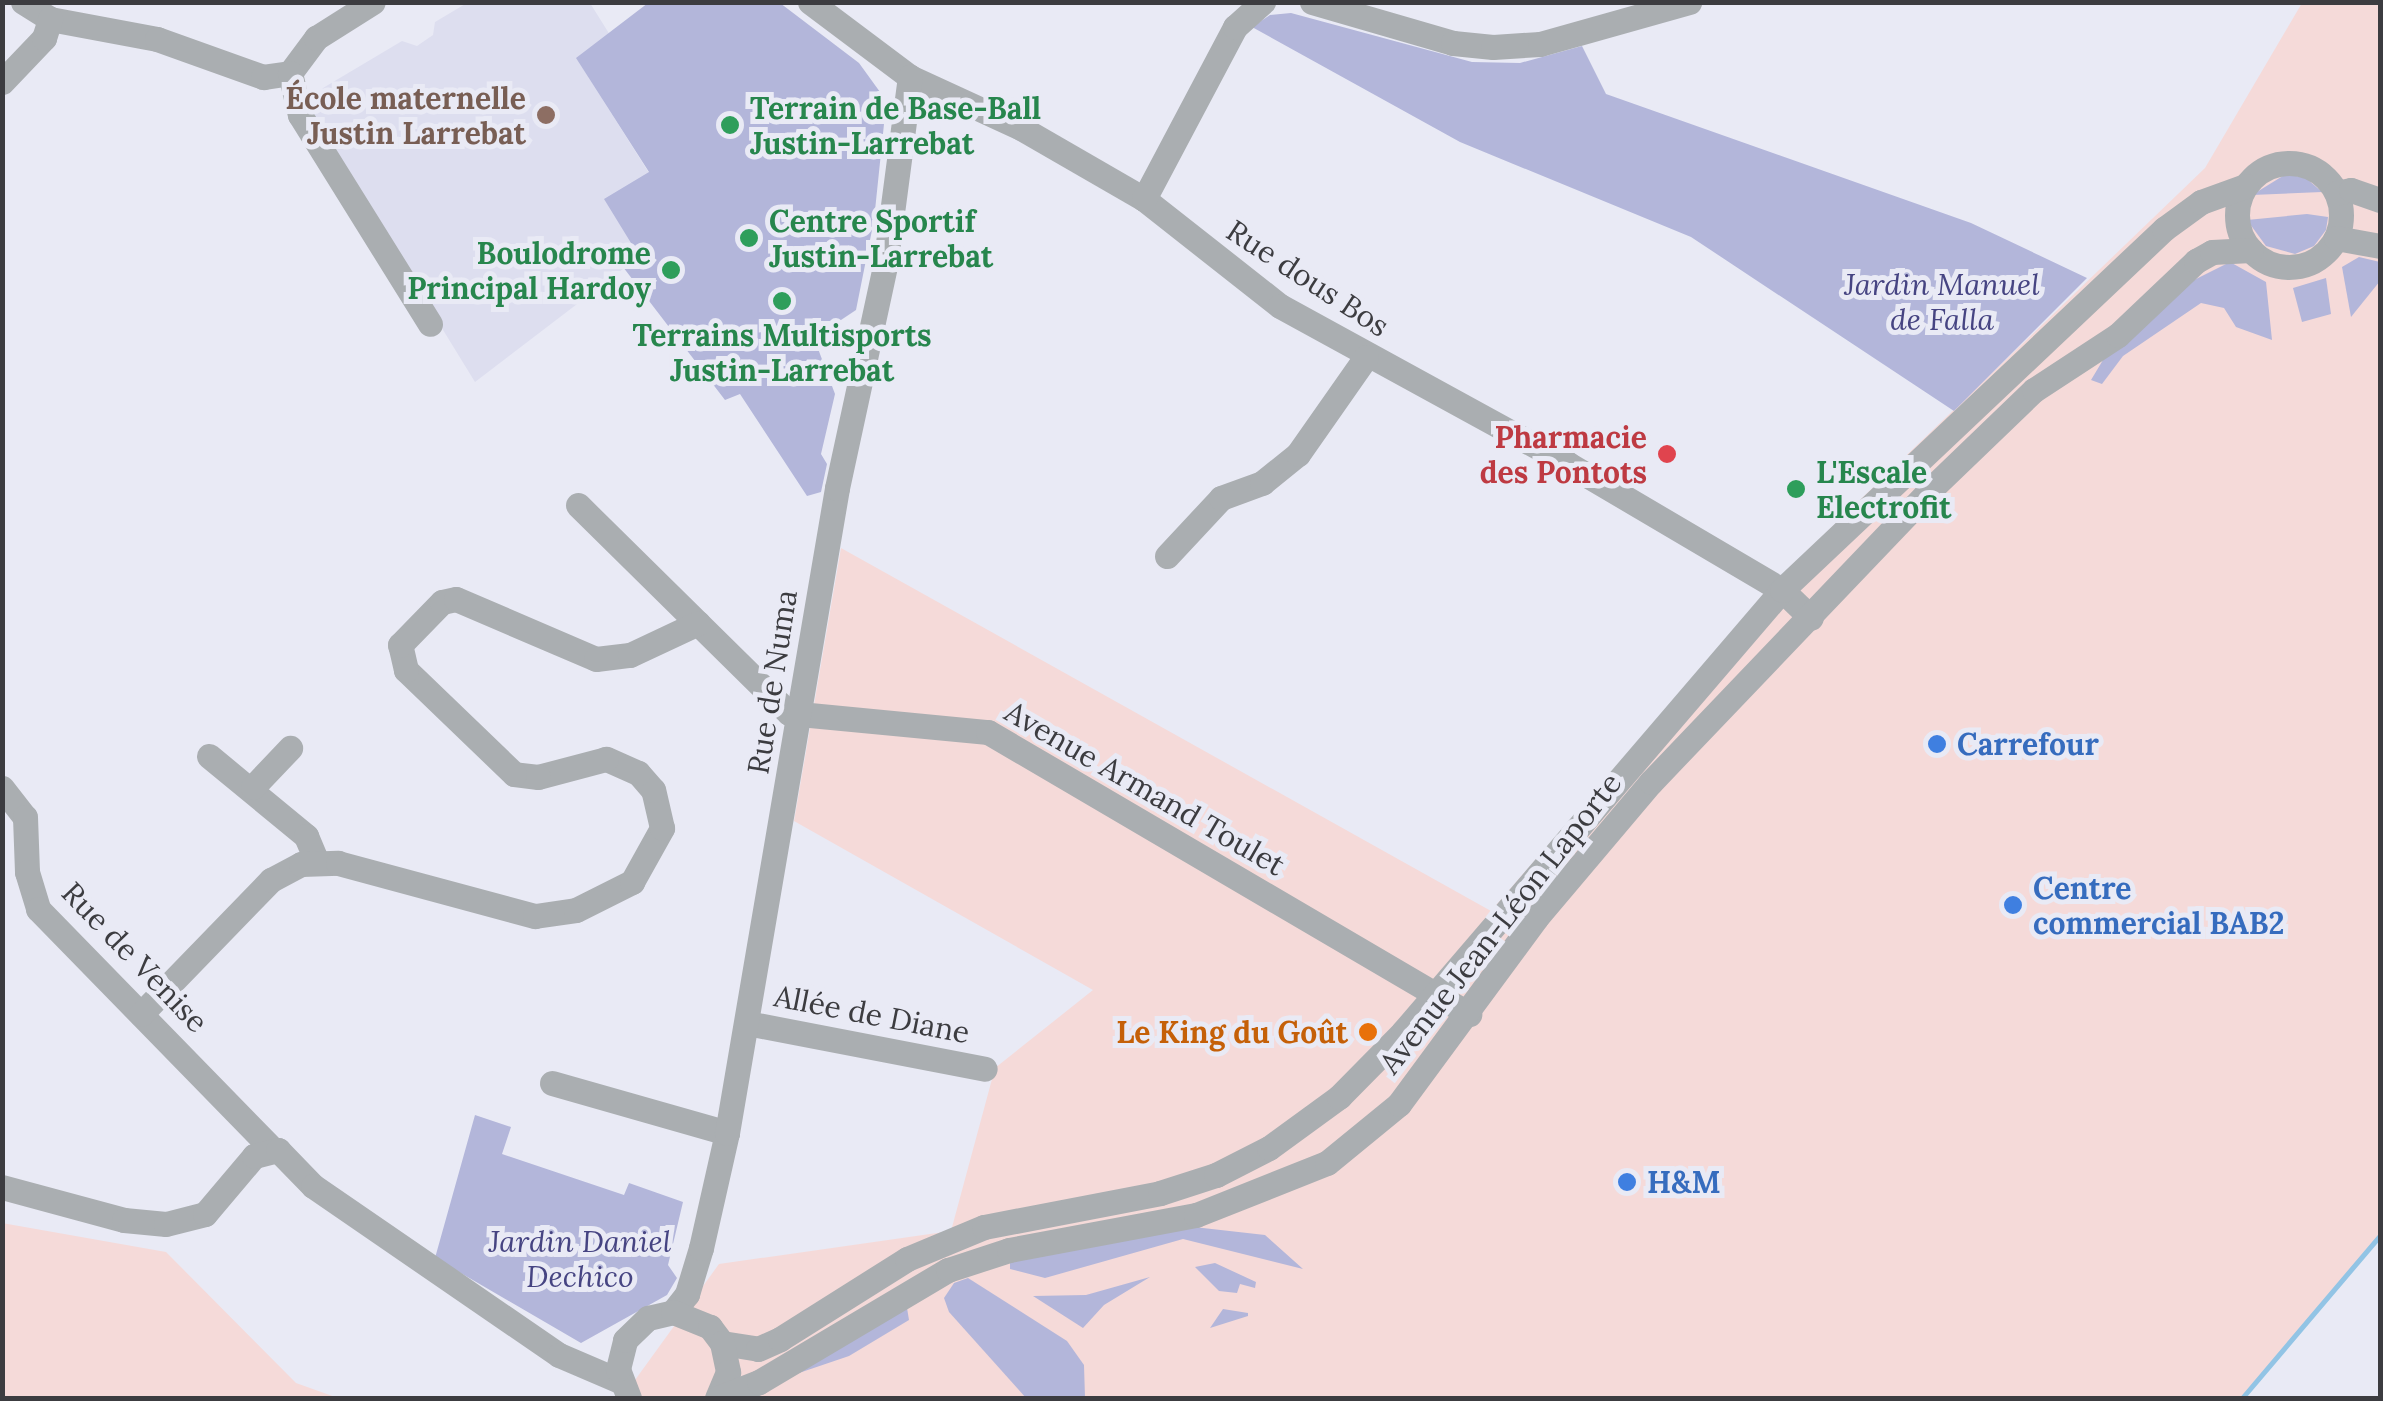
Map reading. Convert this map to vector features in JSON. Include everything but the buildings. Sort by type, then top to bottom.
[{"type":"street","points":[[22,2],[50,19],[157,40],[239,72],[290,73]]},
{"type":"street","points":[[373,2],[316,38],[290,73],[300,115],[430,324]]},
{"type":"street","name":"Rue dous Bos","points":[[810,2],[910,77],[1021,128],[1144,199],[1242,280],[1366,357],[1568,464],[1782,590],[1811,618]]},
{"type":"street","points":[[1144,199],[1235,27],[1264,2]]},
{"type":"street","points":[[1312,2],[1453,43],[1493,48],[1540,44],[1614,13],[1689,2]]},
{"type":"street","points":[[2,82],[44,38],[50,19]]},
{"type":"street","name":"Rue de Numa","points":[[685,1308],[728,1133],[836,488],[885,266],[910,77]]},
{"type":"street","points":[[2293,162],[2319,172],[2336,193],[2336,238],[2304,265],[2274,264],[2250,250],[2237,224],[2245,186],[2254,174],[2293,162]]},
{"type":"street","name":"Avenue Jean-Léon Laporte","points":[[722,1343],[746,1349],[769,1344],[908,1259],[984,1226],[1160,1193],[1216,1175],[1268,1148],[1338,1098],[1434,995],[1782,590],[2164,230],[2201,202],[2245,186]]},
{"type":"street","points":[[2336,193],[2352,190],[2380,200]]},
{"type":"street","points":[[2336,238],[2380,246]]},
{"type":"street","name":"Avenue Jean-Léon Laporte","points":[[718,1398],[759,1382],[948,1270],[1008,1250],[1196,1214],[1314,1172],[1399,1104],[1470,1014],[1536,918],[1651,782],[1811,618],[1880,539],[2034,390],[2118,335],[2196,261],[2212,252],[2250,250]]},
{"type":"street","points":[[1166,556],[1221,498],[1262,483],[1298,454],[1366,357]]},
{"type":"street","points":[[578,505],[798,718]]},
{"type":"street","points":[[141,1014],[270,880],[317,862],[535,916],[576,910],[632,882],[662,828],[653,790],[638,773],[606,759],[538,777],[514,774],[406,670],[400,645],[404,634],[442,602],[456,599],[596,659],[630,655],[698,623]]},
{"type":"street","name":"Avenue Armand Toulet","points":[[798,718],[988,732],[1470,1014]]},
{"type":"street","points":[[209,756],[248,793],[290,748]]},
{"type":"street","points":[[253,787],[306,836],[317,862]]},
{"type":"street","name":"Rue de Venise","points":[[2,788],[25,817],[15,873],[38,909],[271,1148],[313,1186],[625,1393]]},
{"type":"street","name":"Allée de Diane","points":[[747,1023],[985,1069]]},
{"type":"street","points":[[552,1083],[728,1133]]},
{"type":"street","points":[[2,1187],[166,1224],[204,1214],[254,1156],[271,1148]]},
{"type":"street","points":[[625,1393],[620,1354],[635,1327],[685,1308],[722,1343],[728,1372],[718,1398]]},
{"type":"street","points":[[572,1360],[620,1354]]},
{"type":"shaded area","points":[[467,3],[590,3],[610,35],[577,59],[649,173],[640,256],[475,382],[311,115],[323,88],[402,41],[417,46],[433,35],[435,22]]},
{"type":"shaded area","points":[[2302,3],[2380,3],[2380,1236],[2245,1398],[622,1398],[719,1264],[951,1231],[995,1068],[1093,990],[794,821],[841,548],[1491,911],[1781,576],[2205,168]]},
{"type":"shaded area","points":[[2,1223],[166,1252],[296,1383],[338,1398],[3,1398]]},
{"type":"green space","name":"Centre Sportif Justin-Larrebat","points":[[648,3],[780,3],[859,63],[880,92],[884,124],[874,220],[856,310],[814,338],[835,394],[821,454],[827,464],[821,492],[807,496],[740,394],[725,400],[623,267],[639,256],[604,199],[649,172],[576,58]]},
{"type":"green space","name":"Jardin Manuel de Falla","points":[[1291,13],[1472,62],[1520,63],[1582,46],[1606,94],[1971,223],[2087,278],[1954,411],[1691,237],[1460,142],[1252,27],[1270,15]]},
{"type":"green space","points":[[2286,174],[2306,178],[2322,192],[2252,195]]},
{"type":"green space","points":[[2307,214],[2328,217],[2326,230],[2314,246],[2295,254],[2266,246],[2247,220]]},
{"type":"green space","points":[[2359,257],[2380,262],[2380,281],[2351,317],[2342,267]]},
{"type":"green space","points":[[2230,262],[2266,282],[2272,340],[2236,327],[2224,308],[2201,303],[2123,356],[2102,384],[2091,380],[2103,360],[2190,282]]},
{"type":"green space","points":[[2326,278],[2331,314],[2302,322],[2293,288]]},
{"type":"green space","name":"Jardin Daniel Dechico","points":[[475,1115],[511,1127],[502,1154],[624,1195],[629,1183],[683,1202],[668,1265],[677,1278],[667,1295],[581,1343],[435,1258]]},
{"type":"green space","points":[[1194,1227],[1265,1235],[1303,1269],[1183,1239],[1045,1278],[1010,1269],[1010,1262]]},
{"type":"green space","points":[[1215,1263],[1256,1282],[1255,1288],[1240,1284],[1237,1293],[1219,1291],[1195,1267]]},
{"type":"green space","points":[[1150,1277],[1104,1305],[1083,1328],[1033,1296],[1086,1295]]},
{"type":"green space","points":[[968,1278],[1067,1341],[1084,1365],[1085,1398],[1026,1398],[949,1312],[944,1298],[954,1283]]},
{"type":"green space","points":[[907,1308],[909,1320],[849,1356],[796,1374]]},
{"type":"green space","points":[[1223,1309],[1248,1313],[1248,1316],[1210,1328]]},
{"type":"waterway","points":[[2242,1398],[2380,1235]]},
{"type":"place","name":"École maternelle Justin Larrebat","points":[[546,115]]},
{"type":"place","name":"Terrain de Base-Ball Justin-Larrebat","points":[[730,125]]},
{"type":"place","name":"Centre Sportif Justin-Larrebat","points":[[749,238]]},
{"type":"place","name":"Boulodrome Principal Hardoy","points":[[671,270]]},
{"type":"place","name":"Terrains Multisports Justin-Larrebat","points":[[782,301]]},
{"type":"place","name":"Pharmacie des Pontots","points":[[1667,454]]},
{"type":"place","name":"L'Escale Electrofit","points":[[1796,489]]},
{"type":"place","name":"Carrefour","points":[[1937,744]]},
{"type":"place","name":"Centre commercial BAB2","points":[[2013,905]]},
{"type":"place","name":"Le King du Goût","points":[[1368,1032]]},
{"type":"place","name":"H&M","points":[[1627,1182]]}]
